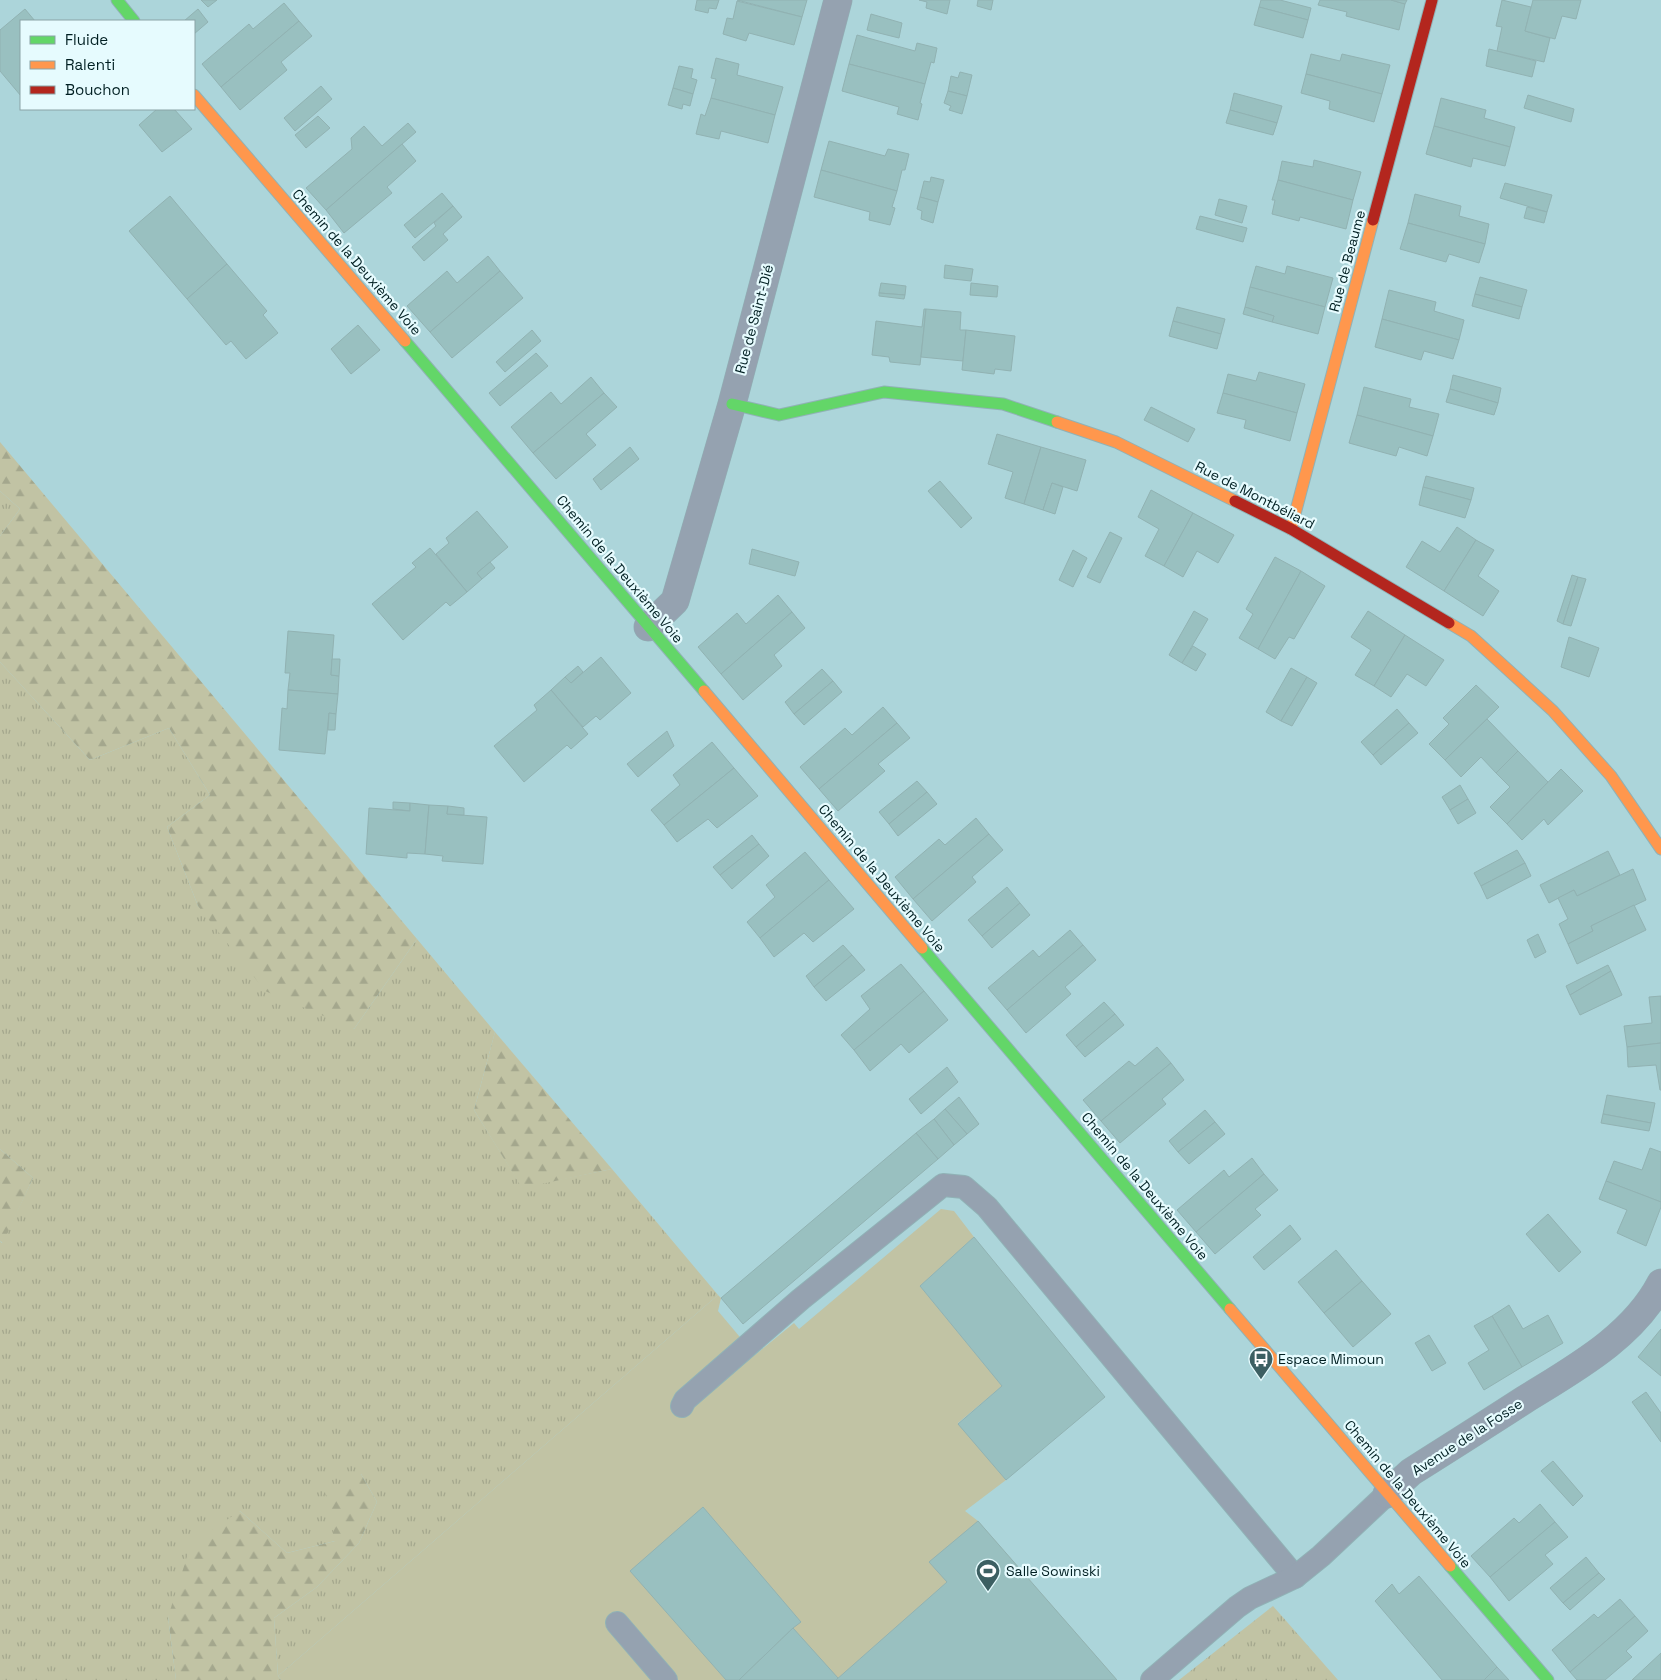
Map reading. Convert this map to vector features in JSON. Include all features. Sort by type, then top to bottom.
[{"type":"street","points":[[117,0],[133,20]]},
{"type":"street","name":"Rue de Saint-Dié","points":[[648,627],[675,601],[732,404],[838,0]]},
{"type":"street","name":"Rue de Beaume","points":[[1291,529],[1432,0]]},
{"type":"street","name":"Chemin de la Deuxième Voie","points":[[195,96],[597,564],[648,627],[1387,1494],[1548,1680]]},
{"type":"street","name":"Rue de Montbéliard","points":[[732,404],[778,415],[884,392],[1003,404],[1116,442],[1291,529],[1471,636],[1560,718],[1611,776],[1661,849]]},
{"type":"street","name":"Avenue de la Fosse","points":[[1387,1494],[1412,1472],[1594,1356],[1630,1325],[1661,1282]]},
{"type":"lane","points":[[682,1406],[685,1400],[747,1345],[943,1184],[964,1187],[994,1215],[1295,1578]]},
{"type":"lane","name":"Avenue de la Fosse","points":[[1152,1680],[1237,1607],[1250,1598],[1295,1578],[1387,1494]]},
{"type":"lane","points":[[617,1623],[666,1680]]},
{"type":"green space","points":[[0,442],[417,939],[354,1029],[265,991],[198,906],[167,827],[210,795],[169,728],[90,760],[0,662],[0,536],[20,509],[0,491]]},
{"type":"green space","points":[[0,491],[20,509],[0,536]]},
{"type":"green space","points":[[0,662],[90,760],[169,728],[210,795],[167,827],[198,906],[354,1029],[417,939],[495,1032],[474,1110],[522,1187],[612,1169],[718,1295],[278,1676],[274,1618],[317,1587],[359,1543],[377,1502],[361,1474],[335,1541],[287,1553],[240,1511],[168,1617],[176,1680],[0,1680],[0,1241],[2,1243],[33,1178],[0,1149]]},
{"type":"green space","points":[[495,1032],[612,1169],[522,1188],[474,1110]]},
{"type":"green space","points":[[0,1149],[33,1178],[3,1243],[0,1241]]},
{"type":"green space","points":[[941,1209],[954,1211],[974,1237],[920,1286],[1002,1386],[958,1423],[1006,1480],[965,1511],[978,1521],[1117,1680],[281,1680],[278,1676],[718,1295],[721,1298],[718,1311],[755,1355],[794,1323],[799,1329]]},
{"type":"green space","points":[[361,1474],[377,1502],[359,1543],[317,1587],[274,1618],[278,1676],[281,1680],[176,1680],[168,1617],[191,1544],[240,1511],[287,1553],[335,1541],[325,1492]]},
{"type":"green space","points":[[1273,1606],[1338,1680],[1179,1680]]},
{"type":"building","points":[[201,0],[217,0],[208,7]]},
{"type":"building","points":[[697,0],[719,0],[716,9],[709,8],[708,13],[695,10]]},
{"type":"building","points":[[737,0],[807,0],[802,17]]},
{"type":"building","points":[[919,0],[950,0],[947,14],[926,8],[927,2]]},
{"type":"building","points":[[978,0],[993,0],[991,10],[977,6]]},
{"type":"building","points":[[1261,0],[1280,0],[1311,8],[1308,20],[1259,7]]},
{"type":"building","points":[[1320,0],[1391,0],[1405,4],[1399,30],[1346,16],[1347,12],[1318,5]]},
{"type":"building","points":[[1391,0],[1407,0],[1405,4]]},
{"type":"building","points":[[1502,0],[1531,7],[1525,31],[1550,38],[1544,62],[1497,51],[1502,27],[1496,26]]},
{"type":"building","points":[[1533,0],[1581,0],[1576,19],[1562,16],[1555,39],[1525,31]]},
{"type":"building","points":[[737,1],[802,17],[794,45],[749,33],[746,41],[723,34],[727,18],[733,19]]},
{"type":"building","points":[[284,3],[299,21],[221,87],[202,64],[249,24],[253,29]]},
{"type":"building","points":[[1259,7],[1308,20],[1303,38],[1254,25]]},
{"type":"building","points":[[25,9],[34,20],[20,20],[20,95],[0,71],[0,30]]},
{"type":"building","points":[[198,9],[208,22],[195,33],[195,20],[185,20]]},
{"type":"building","points":[[871,14],[902,23],[899,38],[867,30]]},
{"type":"building","points":[[299,21],[312,36],[281,62],[287,70],[240,110],[221,87]]},
{"type":"building","points":[[857,35],[915,51],[917,43],[937,48],[934,63],[931,62],[925,84],[849,64]]},
{"type":"building","points":[[1489,49],[1536,61],[1532,77],[1486,66]]},
{"type":"building","points":[[1311,54],[1340,61],[1342,54],[1390,65],[1382,94],[1306,74]]},
{"type":"building","points":[[716,58],[739,64],[737,75],[783,87],[775,115],[711,98],[716,79],[711,78]]},
{"type":"building","points":[[849,64],[925,84],[918,120],[897,114],[899,107],[842,91]]},
{"type":"building","points":[[679,66],[693,69],[691,78],[697,80],[693,94],[673,88]]},
{"type":"building","points":[[960,72],[972,75],[967,96],[948,91],[951,76],[958,78]]},
{"type":"building","points":[[1306,74],[1382,94],[1374,122],[1329,109],[1330,101],[1301,93]]},
{"type":"building","points":[[321,86],[332,99],[295,131],[284,118]]},
{"type":"building","points":[[673,88],[693,94],[690,106],[683,104],[682,109],[668,105]]},
{"type":"building","points":[[948,91],[967,96],[962,114],[949,110],[951,106],[944,103]]},
{"type":"building","points":[[1234,93],[1282,106],[1277,123],[1230,110]]},
{"type":"building","points":[[1528,95],[1574,109],[1571,122],[1524,108]]},
{"type":"building","points":[[711,98],[775,115],[768,143],[721,131],[719,139],[696,134],[701,114],[705,116]]},
{"type":"building","points":[[1441,98],[1486,110],[1484,118],[1515,127],[1510,147],[1434,126]]},
{"type":"building","points":[[156,110],[175,110],[192,129],[162,152],[139,125]]},
{"type":"building","points":[[1230,110],[1277,123],[1273,135],[1226,123]]},
{"type":"building","points":[[318,116],[330,128],[306,148],[295,135]]},
{"type":"building","points":[[408,123],[416,132],[326,210],[306,188],[352,149],[351,138],[364,126],[382,146]]},
{"type":"building","points":[[1434,126],[1510,147],[1505,166],[1473,158],[1471,167],[1426,154]]},
{"type":"building","points":[[829,141],[885,156],[888,149],[909,154],[905,170],[902,170],[897,191],[821,170]]},
{"type":"building","points":[[402,144],[416,161],[387,187],[392,193],[344,233],[326,210]]},
{"type":"building","points":[[1314,160],[1361,172],[1353,200],[1278,180],[1282,161],[1313,167]]},
{"type":"building","points":[[821,170],[897,191],[892,207],[895,208],[890,225],[869,220],[870,212],[814,197]]},
{"type":"building","points":[[931,177],[944,180],[938,202],[920,197],[924,181],[930,182]]},
{"type":"building","points":[[1278,180],[1353,200],[1346,229],[1300,217],[1299,221],[1272,214],[1275,200],[1272,200]]},
{"type":"building","points":[[1505,183],[1552,195],[1547,212],[1500,198]]},
{"type":"building","points":[[442,193],[453,206],[415,238],[404,225]]},
{"type":"building","points":[[1415,194],[1461,206],[1459,216],[1489,224],[1485,244],[1408,223]]},
{"type":"building","points":[[170,196],[227,264],[187,299],[129,231]]},
{"type":"building","points":[[920,197],[938,202],[933,223],[921,219],[922,211],[917,209]]},
{"type":"building","points":[[1219,199],[1247,206],[1242,223],[1215,215]]},
{"type":"building","points":[[453,206],[462,217],[443,234],[448,240],[424,261],[412,247],[436,226],[434,223]]},
{"type":"building","points":[[1527,207],[1547,212],[1544,223],[1524,218]]},
{"type":"building","points":[[1200,216],[1247,228],[1243,242],[1196,229]]},
{"type":"building","points":[[1408,223],[1485,244],[1479,263],[1449,254],[1446,262],[1400,249]]},
{"type":"building","points":[[488,256],[500,271],[430,332],[407,306],[447,271],[457,283]]},
{"type":"building","points":[[227,264],[267,311],[263,315],[278,333],[246,359],[231,341],[226,345],[187,299]]},
{"type":"building","points":[[945,265],[973,269],[971,281],[944,278]]},
{"type":"building","points":[[1256,266],[1285,274],[1287,266],[1333,278],[1325,307],[1250,287]]},
{"type":"building","points":[[500,271],[523,298],[452,358],[430,332]]},
{"type":"building","points":[[1480,277],[1527,290],[1522,307],[1475,294]]},
{"type":"building","points":[[881,283],[906,286],[905,295],[879,293]]},
{"type":"building","points":[[971,283],[998,286],[997,297],[970,295]]},
{"type":"building","points":[[1250,287],[1325,307],[1318,334],[1272,322],[1274,316],[1245,307]]},
{"type":"building","points":[[1389,290],[1436,302],[1434,311],[1464,320],[1459,340],[1382,319]]},
{"type":"building","points":[[879,293],[905,295],[904,299],[879,296]]},
{"type":"building","points":[[1475,294],[1522,307],[1519,319],[1472,306]]},
{"type":"building","points":[[1177,307],[1225,319],[1221,334],[1173,321]]},
{"type":"building","points":[[1245,307],[1274,316],[1272,322],[1243,314]]},
{"type":"building","points":[[924,309],[926,309],[920,365],[890,362],[889,357],[872,355],[876,321],[922,327]]},
{"type":"building","points":[[926,309],[961,312],[960,330],[966,330],[963,361],[921,357]]},
{"type":"building","points":[[1382,319],[1459,340],[1453,359],[1424,351],[1421,360],[1375,347]]},
{"type":"building","points":[[1173,321],[1221,334],[1217,349],[1169,336]]},
{"type":"building","points":[[358,325],[380,350],[351,374],[331,349]]},
{"type":"building","points":[[532,330],[541,341],[505,372],[496,362]]},
{"type":"building","points":[[966,330],[1015,336],[1011,371],[995,369],[994,374],[962,370]]},
{"type":"building","points":[[536,353],[548,366],[500,406],[489,393]]},
{"type":"building","points":[[1259,372],[1305,384],[1297,413],[1223,393],[1228,374],[1256,381]]},
{"type":"building","points":[[1453,375],[1501,388],[1498,403],[1450,389]]},
{"type":"building","points":[[591,377],[604,393],[533,453],[511,427],[551,392],[561,404]]},
{"type":"building","points":[[1364,387],[1411,399],[1409,407],[1439,414],[1433,436],[1357,415]]},
{"type":"building","points":[[1450,389],[1498,403],[1494,415],[1446,402]]},
{"type":"building","points":[[604,393],[617,407],[586,434],[596,445],[556,479],[533,453]]},
{"type":"building","points":[[1223,393],[1297,413],[1290,441],[1244,428],[1246,420],[1217,413]]},
{"type":"building","points":[[1151,407],[1195,429],[1188,442],[1144,420]]},
{"type":"building","points":[[1357,415],[1433,436],[1427,456],[1399,447],[1396,456],[1349,443]]},
{"type":"building","points":[[997,434],[1041,447],[1024,504],[1005,498],[1013,472],[988,464]]},
{"type":"building","points":[[630,447],[639,459],[601,490],[593,479]]},
{"type":"building","points":[[1041,447],[1086,460],[1077,491],[1052,483],[1043,510],[1024,504]]},
{"type":"building","points":[[1426,476],[1474,488],[1471,500],[1423,487]]},
{"type":"building","points":[[940,481],[972,518],[961,528],[928,491]]},
{"type":"building","points":[[1052,483],[1063,487],[1055,514],[1043,510]]},
{"type":"building","points":[[1423,487],[1471,500],[1465,518],[1419,505]]},
{"type":"building","points":[[1151,490],[1193,513],[1164,566],[1145,556],[1159,529],[1138,517]]},
{"type":"building","points":[[477,511],[508,547],[477,573],[482,579],[467,592],[436,554],[449,543],[446,538]]},
{"type":"building","points":[[1193,513],[1234,535],[1218,563],[1197,551],[1183,577],[1164,566]]},
{"type":"building","points":[[1457,527],[1476,540],[1444,591],[1406,567],[1422,541],[1440,552]]},
{"type":"building","points":[[1110,532],[1122,538],[1100,583],[1087,577]]},
{"type":"building","points":[[1476,540],[1494,550],[1478,576],[1499,591],[1483,616],[1444,591]]},
{"type":"building","points":[[430,548],[467,592],[450,606],[446,602],[403,640],[372,604],[416,567],[412,563]]},
{"type":"building","points":[[752,549],[799,562],[795,576],[749,564]]},
{"type":"building","points":[[1073,550],[1087,558],[1073,587],[1059,580]]},
{"type":"building","points":[[1275,557],[1301,571],[1258,649],[1239,638],[1253,614],[1246,609]]},
{"type":"building","points":[[490,562],[495,568],[482,579],[477,573]]},
{"type":"building","points":[[1301,571],[1325,586],[1294,639],[1289,637],[1275,659],[1258,649]]},
{"type":"building","points":[[1572,575],[1578,577],[1563,624],[1557,621]]},
{"type":"building","points":[[1578,577],[1586,579],[1571,626],[1563,624]]},
{"type":"building","points":[[778,595],[792,612],[721,674],[698,647],[737,613],[746,624]]},
{"type":"building","points":[[1194,611],[1208,619],[1182,663],[1169,655]]},
{"type":"building","points":[[1368,611],[1405,635],[1374,686],[1355,675],[1371,650],[1351,637]]},
{"type":"building","points":[[792,612],[805,628],[774,655],[782,666],[743,700],[721,674]]},
{"type":"building","points":[[288,631],[334,635],[331,675],[339,676],[338,694],[288,690],[290,673],[285,673]]},
{"type":"building","points":[[1405,635],[1444,660],[1426,686],[1407,674],[1391,697],[1374,686]]},
{"type":"building","points":[[1569,637],[1599,648],[1589,677],[1561,667]]},
{"type":"building","points":[[1193,646],[1206,654],[1196,671],[1182,663]]},
{"type":"building","points":[[601,657],[631,693],[600,720],[596,716],[583,727],[551,690],[565,677],[571,683]]},
{"type":"building","points":[[332,659],[340,659],[339,676],[331,675]]},
{"type":"building","points":[[578,666],[583,672],[571,683],[565,677]]},
{"type":"building","points":[[1291,668],[1307,677],[1281,721],[1266,712]]},
{"type":"building","points":[[822,669],[833,681],[794,714],[785,702]]},
{"type":"building","points":[[1307,677],[1317,683],[1292,726],[1281,721]]},
{"type":"building","points":[[833,681],[842,692],[804,725],[794,714]]},
{"type":"building","points":[[1476,685],[1499,707],[1445,760],[1429,744],[1449,724],[1443,718]]},
{"type":"building","points":[[288,690],[338,694],[336,714],[329,713],[325,754],[279,750],[282,708],[287,709]]},
{"type":"building","points":[[551,690],[588,734],[571,749],[567,745],[524,782],[494,746],[537,710],[534,705]]},
{"type":"building","points":[[883,707],[897,723],[819,789],[800,767],[845,728],[852,735]]},
{"type":"building","points":[[1397,709],[1409,723],[1373,755],[1361,742]]},
{"type":"building","points":[[329,713],[336,714],[335,730],[328,730]]},
{"type":"building","points":[[1487,719],[1518,751],[1496,773],[1481,757],[1461,777],[1445,760]]},
{"type":"building","points":[[897,723],[910,738],[878,764],[885,771],[838,811],[819,789]]},
{"type":"building","points":[[1409,723],[1418,733],[1381,765],[1373,755]]},
{"type":"building","points":[[667,731],[674,746],[638,777],[627,764]]},
{"type":"building","points":[[712,742],[734,768],[664,825],[651,810],[680,785],[673,775]]},
{"type":"building","points":[[1518,751],[1548,782],[1507,824],[1490,807],[1510,787],[1496,773]]},
{"type":"building","points":[[734,768],[758,796],[717,828],[708,819],[677,842],[664,825]]},
{"type":"building","points":[[1561,769],[1583,791],[1548,825],[1544,819],[1522,840],[1507,824]]},
{"type":"building","points":[[917,781],[927,792],[889,824],[879,812]]},
{"type":"building","points":[[1460,785],[1468,799],[1450,810],[1442,797]]},
{"type":"building","points":[[927,792],[937,804],[898,836],[889,824]]},
{"type":"building","points":[[1468,799],[1476,813],[1458,824],[1450,810]]},
{"type":"building","points":[[393,802],[410,803],[410,811],[393,809]]},
{"type":"building","points":[[410,803],[429,805],[425,854],[407,853],[407,858],[366,854],[369,808],[410,811]]},
{"type":"building","points":[[429,805],[448,806],[447,814],[487,817],[483,864],[442,861],[443,856],[425,854]]},
{"type":"building","points":[[448,806],[464,808],[464,815],[447,814]]},
{"type":"building","points":[[976,818],[989,834],[913,899],[895,877],[939,839],[945,845]]},
{"type":"building","points":[[989,834],[1003,850],[972,877],[976,882],[932,921],[913,899]]},
{"type":"building","points":[[752,835],[759,844],[720,875],[713,867]]},
{"type":"building","points":[[759,844],[769,856],[732,889],[720,875]]},
{"type":"building","points":[[1517,850],[1525,863],[1481,886],[1474,873]]},
{"type":"building","points":[[1608,851],[1620,875],[1577,896],[1574,890],[1549,903],[1540,885]]},
{"type":"building","points":[[805,852],[829,880],[760,938],[747,922],[775,897],[766,885]]},
{"type":"building","points":[[1525,863],[1531,876],[1487,899],[1481,886]]},
{"type":"building","points":[[1633,869],[1646,900],[1591,926],[1593,931],[1568,944],[1559,924],[1568,919],[1558,898],[1574,890],[1577,896]]},
{"type":"building","points":[[829,880],[854,909],[813,942],[804,933],[774,957],[760,938]]},
{"type":"building","points":[[1007,887],[1020,903],[982,936],[968,920]]},
{"type":"building","points":[[1020,903],[1030,915],[992,948],[982,936]]},
{"type":"building","points":[[1634,905],[1646,930],[1577,964],[1568,944],[1593,931],[1591,926]]},
{"type":"building","points":[[1070,930],[1083,945],[1007,1010],[988,988],[1033,950],[1039,957]]},
{"type":"building","points":[[1538,934],[1546,952],[1535,958],[1527,940]]},
{"type":"building","points":[[843,945],[852,955],[814,987],[806,976]]},
{"type":"building","points":[[1083,945],[1096,960],[1065,987],[1071,994],[1026,1033],[1007,1010]]},
{"type":"building","points":[[852,955],[865,970],[826,1001],[814,987]]},
{"type":"building","points":[[901,964],[924,991],[854,1050],[841,1035],[870,1009],[861,996]]},
{"type":"building","points":[[1608,965],[1611,971],[1570,995],[1566,986]]},
{"type":"building","points":[[1611,971],[1622,995],[1580,1015],[1570,995]]},
{"type":"building","points":[[924,991],[948,1020],[909,1053],[901,1044],[870,1071],[854,1050]]},
{"type":"building","points":[[1661,996],[1661,1043],[1627,1047],[1624,1026],[1652,1023],[1649,997]]},
{"type":"building","points":[[1104,1002],[1115,1014],[1076,1047],[1066,1035]]},
{"type":"building","points":[[1115,1014],[1124,1025],[1085,1057],[1076,1047]]},
{"type":"building","points":[[1661,1043],[1660,1090],[1656,1065],[1628,1067],[1627,1047]]},
{"type":"building","points":[[1157,1047],[1171,1063],[1101,1121],[1083,1100],[1129,1061],[1135,1066]]},
{"type":"building","points":[[1171,1063],[1184,1080],[1162,1099],[1166,1104],[1120,1143],[1101,1121]]},
{"type":"building","points":[[947,1067],[958,1082],[921,1114],[909,1099]]},
{"type":"building","points":[[1607,1095],[1655,1103],[1651,1123],[1603,1114]]},
{"type":"building","points":[[959,1097],[979,1124],[967,1134],[945,1109]]},
{"type":"building","points":[[945,1109],[967,1134],[954,1145],[934,1119]]},
{"type":"building","points":[[1205,1110],[1215,1122],[1178,1152],[1169,1141]]},
{"type":"building","points":[[1603,1114],[1651,1123],[1649,1131],[1601,1123]]},
{"type":"building","points":[[934,1119],[954,1145],[938,1159],[916,1133]]},
{"type":"building","points":[[1215,1122],[1225,1134],[1189,1164],[1178,1152]]},
{"type":"building","points":[[916,1133],[938,1159],[743,1324],[721,1298]]},
{"type":"building","points":[[1650,1148],[1661,1152],[1661,1202],[1606,1181],[1614,1161],[1642,1170]]},
{"type":"building","points":[[1252,1158],[1264,1174],[1196,1232],[1177,1210],[1224,1170],[1229,1177]]},
{"type":"building","points":[[1264,1174],[1278,1190],[1255,1209],[1261,1215],[1215,1254],[1196,1232]]},
{"type":"building","points":[[1606,1181],[1661,1202],[1661,1207],[1646,1246],[1617,1233],[1627,1210],[1599,1199]]},
{"type":"building","points":[[1548,1214],[1581,1252],[1559,1272],[1526,1234]]},
{"type":"building","points":[[1290,1225],[1301,1239],[1264,1270],[1253,1257]]},
{"type":"building","points":[[974,1237],[1105,1397],[1006,1480],[958,1424],[1002,1386],[920,1286]]},
{"type":"building","points":[[1336,1250],[1362,1281],[1324,1313],[1298,1282]]},
{"type":"building","points":[[1362,1281],[1391,1314],[1353,1347],[1324,1313]]},
{"type":"building","points":[[1509,1305],[1523,1329],[1548,1315],[1563,1343],[1522,1367],[1492,1316]]},
{"type":"building","points":[[1492,1316],[1522,1367],[1484,1390],[1468,1363],[1489,1350],[1474,1326]]},
{"type":"building","points":[[1661,1329],[1661,1376],[1638,1357]]},
{"type":"building","points":[[1429,1335],[1446,1363],[1432,1371],[1415,1343]]},
{"type":"building","points":[[1646,1392],[1661,1413],[1661,1442],[1632,1402]]},
{"type":"building","points":[[1553,1461],[1583,1496],[1573,1506],[1541,1471]]},
{"type":"building","points":[[1540,1504],[1555,1522],[1490,1577],[1471,1556],[1514,1518],[1519,1523]]},
{"type":"building","points":[[703,1507],[801,1622],[739,1680],[726,1680],[630,1571]]},
{"type":"building","name":"Salle Sowinski","points":[[978,1521],[1117,1680],[836,1680],[947,1582],[929,1562]]},
{"type":"building","points":[[1555,1522],[1568,1537],[1545,1555],[1553,1564],[1509,1601],[1490,1577]]},
{"type":"building","points":[[1586,1557],[1599,1573],[1563,1603],[1550,1588]]},
{"type":"building","points":[[1599,1573],[1605,1579],[1570,1610],[1563,1603]]},
{"type":"building","points":[[1419,1576],[1497,1667],[1484,1680],[1442,1680],[1375,1601],[1392,1584],[1399,1594]]},
{"type":"building","points":[[1620,1599],[1635,1616],[1570,1672],[1552,1650],[1594,1614],[1598,1618]]},
{"type":"building","points":[[1635,1616],[1648,1631],[1626,1651],[1632,1657],[1605,1680],[1577,1680],[1570,1672]]},
{"type":"building","points":[[793,1628],[838,1678],[836,1680],[739,1680]]},
{"type":"building","points":[[1661,1653],[1661,1680],[1632,1680]]},
{"type":"building","points":[[1497,1667],[1509,1680],[1484,1680]]},
{"type":"traffic: fast","points":[[117,0],[133,20]]},
{"type":"traffic: fast","points":[[405,341],[704,691]]},
{"type":"traffic: fast","points":[[732,404],[779,415],[884,392],[1003,404],[1057,422]]},
{"type":"traffic: fast","points":[[922,948],[1230,1309]]},
{"type":"traffic: fast","points":[[1450,1566],[1548,1680]]},
{"type":"traffic: slow","points":[[195,96],[405,341]]},
{"type":"traffic: slow","points":[[1291,529],[1373,220]]},
{"type":"traffic: slow","points":[[1057,422],[1116,442],[1235,501]]},
{"type":"traffic: slow","points":[[1449,623],[1471,636],[1553,711],[1611,776],[1661,849]]},
{"type":"traffic: slow","points":[[704,691],[922,948]]},
{"type":"traffic: slow","points":[[1230,1309],[1450,1566]]},
{"type":"traffic: jam","points":[[1373,220],[1432,0]]},
{"type":"traffic: jam","points":[[1235,501],[1291,529],[1449,623]]},
{"type":"place","name":"Espace Mimoun","points":[[1261,1380]]},
{"type":"place","name":"Salle Sowinski","points":[[988,1592]]}]
